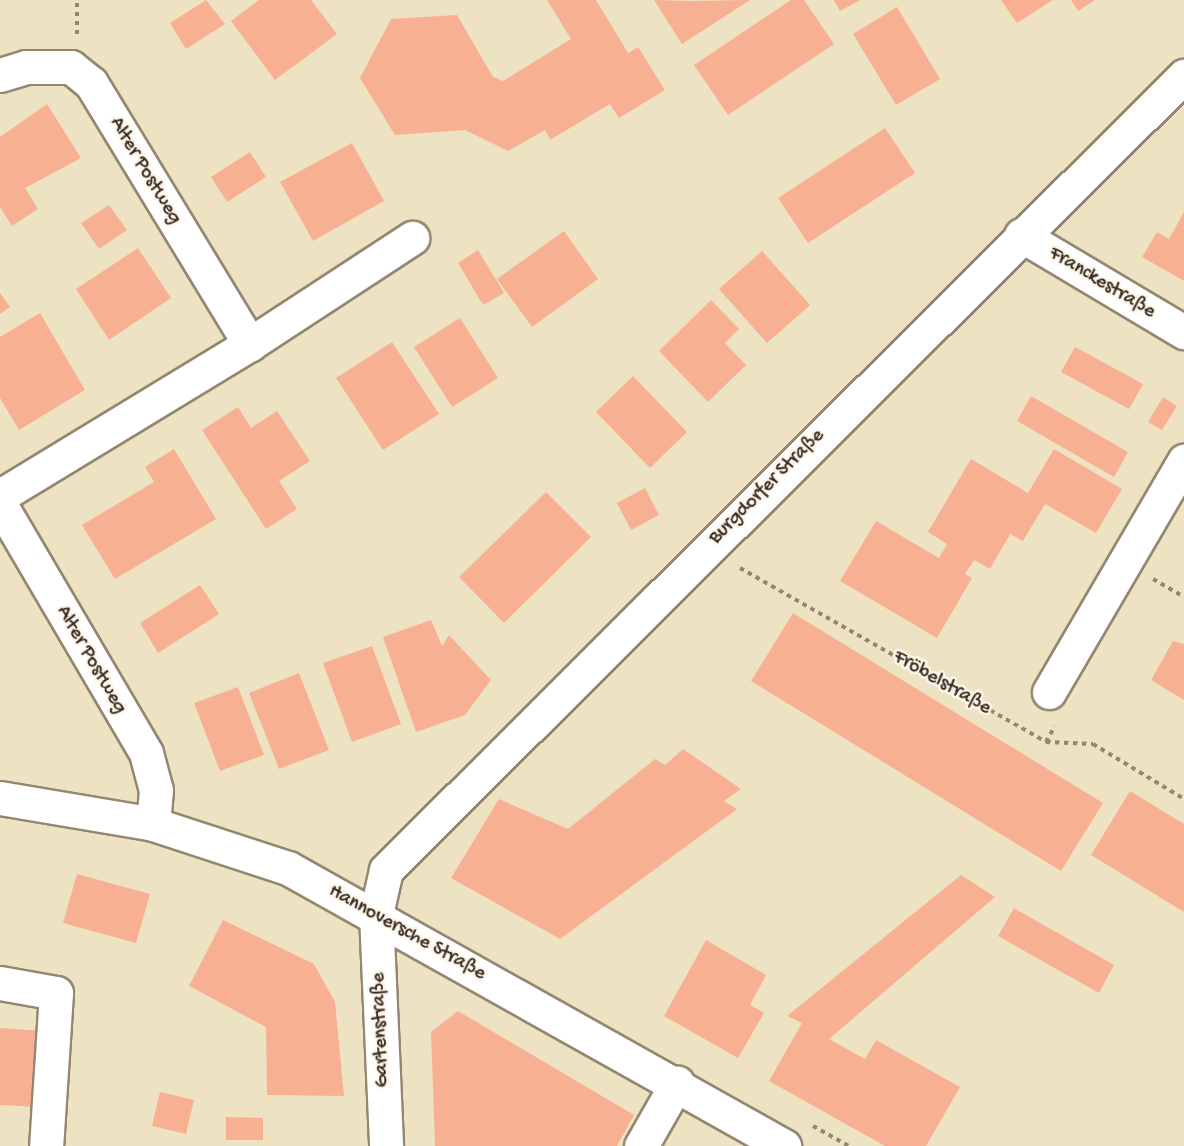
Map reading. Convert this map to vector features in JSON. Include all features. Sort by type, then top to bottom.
[{"type":"main road","name":"Alter Postweg","points":[[0,75],[26,67],[71,67],[91,83],[250,344]]},
{"type":"main road","name":"Burgdorfer Straße","points":[[376,914],[386,870],[705,548],[1184,76]]},
{"type":"main road","name":"Franckestraße","points":[[1021,235],[1184,332]]},
{"type":"main road","points":[[0,496],[250,344],[412,238]]},
{"type":"main road","points":[[1049,692],[1184,461]]},
{"type":"main road","name":"Alter Postweg","points":[[0,504],[146,753],[156,790],[153,824]]},
{"type":"main road","name":"Hannoversche Straße","points":[[0,799],[153,824],[288,868],[376,914],[677,1083],[784,1146]]},
{"type":"main road","name":"Gartenstraße","points":[[376,914],[386,1146]]},
{"type":"main road","points":[[0,983],[56,993],[46,1146]]},
{"type":"main road","points":[[641,1146],[677,1083]]},
{"type":"path","name":"Fröbelstraße","points":[[705,548],[1046,742],[1093,744],[1184,799]]},
{"type":"building","points":[[206,0],[225,24],[186,49],[170,23]]},
{"type":"building","points":[[259,0],[311,0],[337,34],[275,80],[231,21]]},
{"type":"building","points":[[547,0],[596,0],[628,53],[638,47],[665,90],[619,118],[610,104],[550,140],[545,130],[508,151],[465,130],[395,135],[360,78],[391,19],[457,15],[493,77],[503,81],[571,39]]},
{"type":"building","points":[[654,0],[691,1],[750,0],[682,44]]},
{"type":"building","points":[[791,0],[804,0],[834,44],[728,115],[694,65]]},
{"type":"building","points":[[834,0],[860,0],[840,11]]},
{"type":"building","points":[[1001,0],[1053,0],[1017,23]]},
{"type":"building","points":[[1071,0],[1095,0],[1078,11]]},
{"type":"building","points":[[897,7],[940,79],[896,105],[853,34]]},
{"type":"building","points":[[47,104],[81,158],[25,188],[38,209],[12,226],[0,207],[0,137]]},
{"type":"building","points":[[885,128],[915,173],[808,243],[778,198]]},
{"type":"building","points":[[352,143],[384,201],[313,241],[280,182]]},
{"type":"building","points":[[250,152],[266,177],[227,202],[211,177]]},
{"type":"building","points":[[109,205],[127,230],[99,249],[81,223]]},
{"type":"building","points":[[1184,212],[1184,281],[1142,257],[1157,232],[1169,239]]},
{"type":"building","points":[[564,231],[598,279],[532,327],[497,279]]},
{"type":"building","points":[[138,248],[171,298],[109,340],[76,289]]},
{"type":"building","points":[[478,250],[504,293],[483,305],[458,263]]},
{"type":"building","points":[[762,251],[810,305],[767,343],[719,289]]},
{"type":"building","points":[[0,293],[10,307],[0,314]]},
{"type":"building","points":[[711,300],[739,329],[725,343],[746,365],[708,402],[659,351]]},
{"type":"building","points":[[40,313],[85,390],[19,430],[0,398],[0,337]]},
{"type":"building","points":[[460,318],[498,378],[452,407],[414,347]]},
{"type":"building","points":[[392,342],[439,414],[383,450],[336,378]]},
{"type":"building","points":[[1075,347],[1143,384],[1129,409],[1061,372]]},
{"type":"building","points":[[633,376],[687,432],[650,468],[596,412]]},
{"type":"building","points":[[1031,396],[1128,452],[1114,477],[1017,421]]},
{"type":"building","points":[[1163,397],[1177,406],[1162,430],[1148,422]]},
{"type":"building","points":[[238,407],[251,428],[277,411],[310,461],[279,481],[297,509],[266,529],[202,430]]},
{"type":"building","points":[[174,449],[216,519],[115,579],[82,525],[154,482],[145,467]]},
{"type":"building","points":[[1054,449],[1122,489],[1096,533],[1045,504],[1023,541],[1010,534],[990,569],[974,560],[965,574],[972,578],[937,638],[840,581],[876,521],[939,558],[947,544],[928,532],[971,459],[1028,493]]},
{"type":"building","points":[[645,488],[659,515],[631,530],[617,503]]},
{"type":"building","points":[[546,492],[591,537],[504,623],[459,577]]},
{"type":"building","points":[[200,585],[219,614],[158,653],[140,623]]},
{"type":"building","points":[[793,613],[1103,803],[1061,871],[751,681]]},
{"type":"building","points":[[431,620],[442,646],[449,635],[491,680],[465,715],[416,732],[383,637]]},
{"type":"building","points":[[1173,641],[1184,644],[1184,700],[1151,680]]},
{"type":"building","points":[[372,646],[401,724],[352,742],[323,663]]},
{"type":"building","points":[[299,673],[329,750],[279,769],[249,693]]},
{"type":"building","points":[[238,687],[264,755],[220,771],[194,703]]},
{"type":"building","points":[[683,749],[741,789],[724,801],[737,809],[560,939],[451,878],[499,799],[568,829],[655,759],[665,765]]},
{"type":"building","points":[[1130,791],[1184,824],[1184,912],[1091,855]]},
{"type":"building","points":[[77,874],[150,894],[136,943],[63,923]]},
{"type":"building","points":[[961,875],[995,897],[829,1039],[865,1059],[876,1040],[960,1087],[926,1146],[885,1146],[769,1081],[802,1023],[787,1016]]},
{"type":"building","points":[[1014,908],[1114,965],[1099,993],[998,936]]},
{"type":"building","points":[[223,920],[314,964],[335,1002],[344,1096],[267,1095],[266,1027],[189,986]]},
{"type":"building","points":[[706,940],[766,975],[750,1005],[764,1013],[738,1058],[664,1016]]},
{"type":"building","points":[[458,1011],[634,1115],[617,1146],[435,1146],[431,1032]]},
{"type":"building","points":[[0,1028],[43,1031],[38,1107],[0,1105]]},
{"type":"building","points":[[160,1092],[194,1100],[186,1134],[152,1126]]},
{"type":"building","points":[[226,1117],[263,1118],[263,1140],[226,1140]]}]
